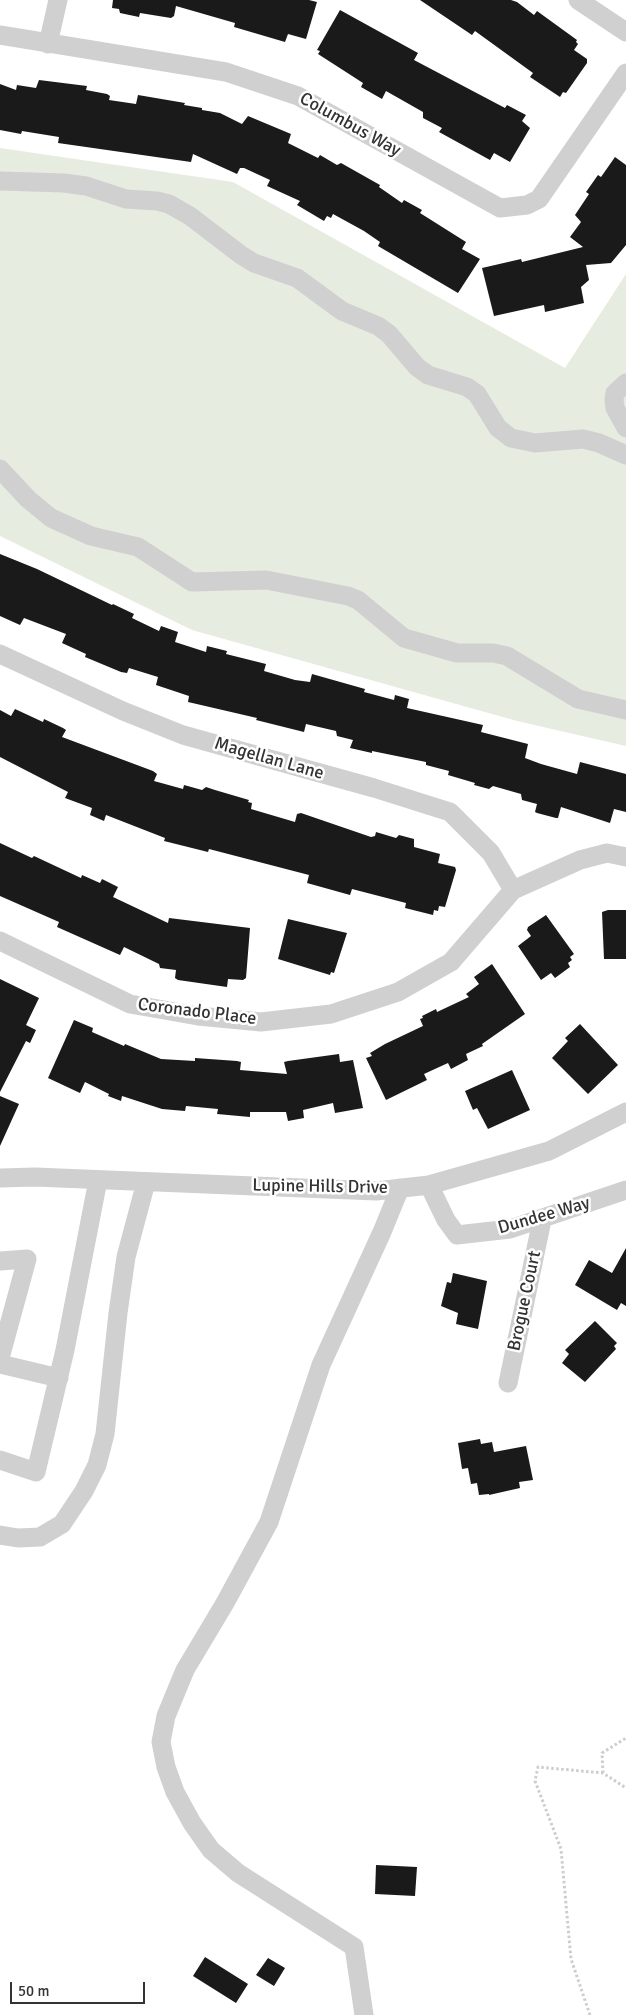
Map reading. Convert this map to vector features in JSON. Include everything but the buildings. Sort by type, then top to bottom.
[{"type":"street","points":[[48,44],[58,0]]},
{"type":"street","points":[[578,0],[626,32]]},
{"type":"street","name":"Columbus Way","points":[[0,35],[226,72],[298,96],[500,208],[528,205],[539,199],[626,73]]},
{"type":"street","points":[[0,181],[64,183],[93,188],[126,199],[157,201],[169,204],[190,216],[241,255],[296,278],[342,311],[378,326],[389,334],[417,367],[428,375],[467,387],[477,394],[498,428],[511,438],[535,443],[583,439],[599,443],[626,455]]},
{"type":"street","points":[[626,383],[615,393],[614,400],[615,408],[626,428]]},
{"type":"street","points":[[0,469],[28,499],[51,518],[91,536],[138,546],[192,582],[266,580],[348,596],[358,600],[404,638],[457,653],[507,656],[578,699],[626,710]]},
{"type":"street","name":"Magellan Lane","points":[[0,654],[123,711],[184,735],[374,788],[450,812],[491,853],[513,890]]},
{"type":"street","name":"Coronado Place","points":[[0,941],[130,1004],[198,1016],[261,1022],[331,1014],[398,992],[451,962],[513,890],[580,860],[607,853],[626,857]]},
{"type":"street","name":"Lupine Hills Drive","points":[[0,1178],[376,1191],[429,1185],[549,1151],[626,1112]]},
{"type":"street","points":[[0,1460],[36,1472],[59,1378],[98,1180]]},
{"type":"street","points":[[0,1535],[18,1538],[40,1537],[62,1524],[84,1491],[97,1465],[105,1434],[126,1257],[146,1182]]},
{"type":"street","name":"Dundee Way","points":[[429,1185],[446,1220],[457,1235],[510,1229],[542,1220],[626,1190]]},
{"type":"street","points":[[364,2015],[354,1946],[238,1873],[211,1850],[175,1792],[166,1767],[162,1742],[166,1716],[185,1670],[225,1603],[268,1522],[321,1365],[400,1188]]},
{"type":"street","name":"Brogue Court","points":[[508,1383],[542,1220]]},
{"type":"street","points":[[0,1261],[27,1259],[0,1358]]},
{"type":"street","points":[[0,1364],[59,1378]]},
{"type":"path","points":[[603,1773],[602,1753],[626,1738]]},
{"type":"path","points":[[590,2015],[571,1958],[560,1849],[535,1781],[538,1767],[603,1773],[626,1788]]},
{"type":"shaded area","points":[[0,148],[233,182],[565,368],[626,274],[626,746],[517,721],[192,630],[0,536]]}]
